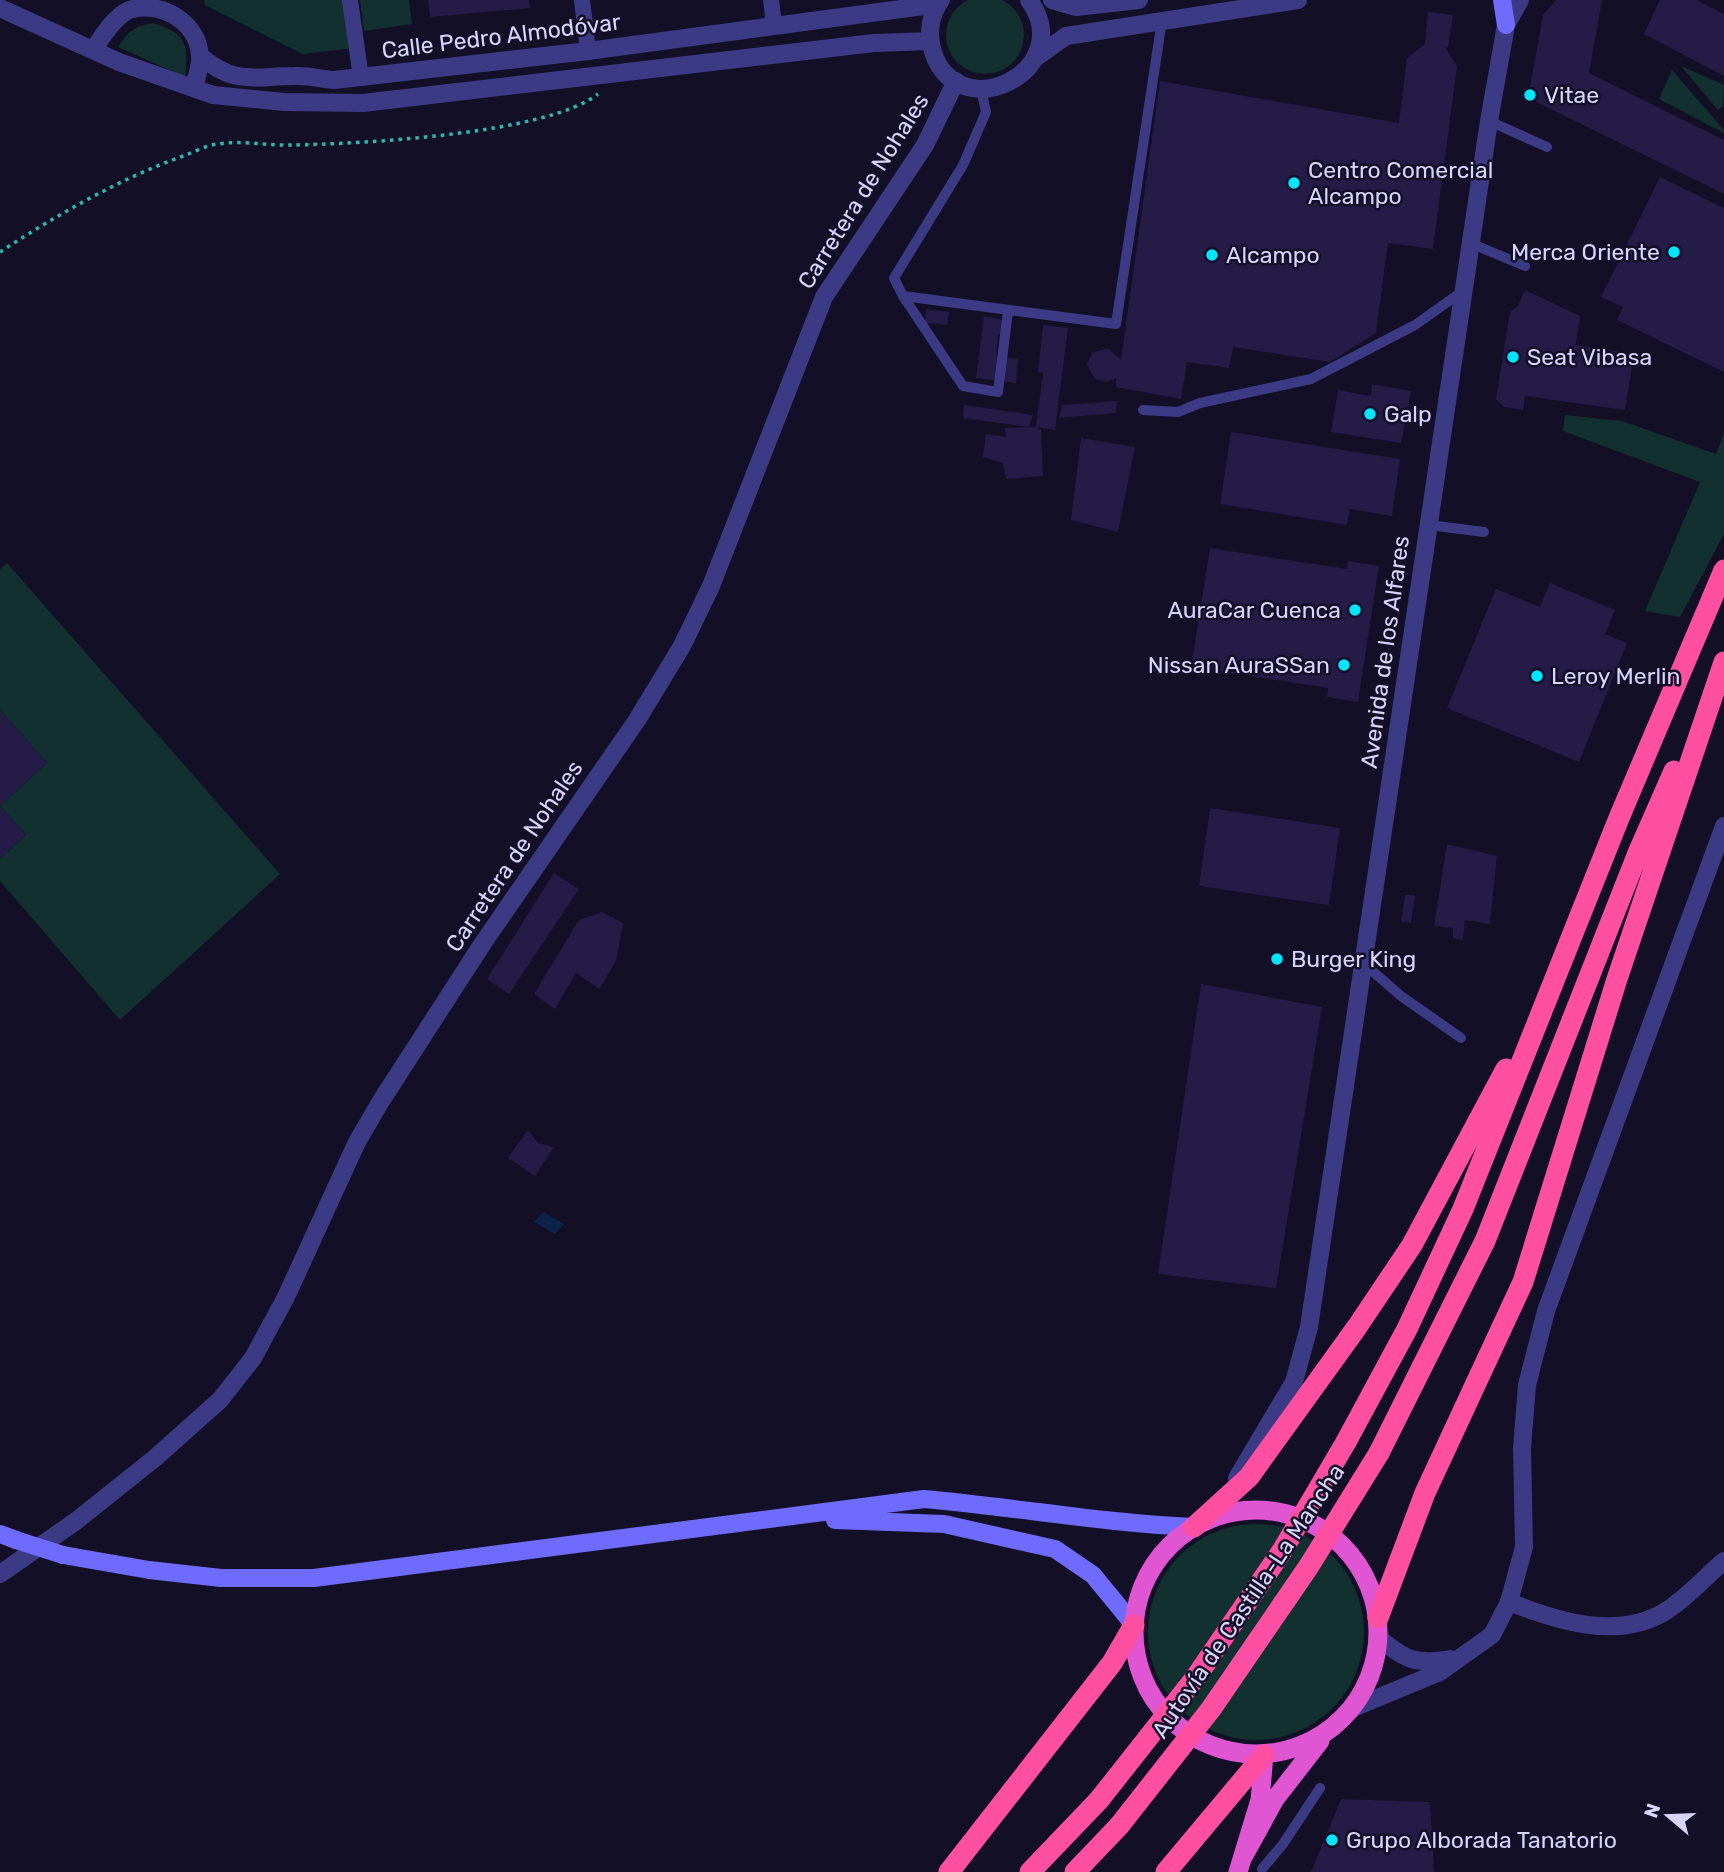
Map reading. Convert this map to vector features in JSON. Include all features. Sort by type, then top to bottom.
[{"type":"highway","points":[[949,1872],[1112,1662],[1134,1625],[1144,1582],[1165,1550],[1249,1477],[1412,1245],[1493,1096],[1619,818],[1724,570]]},
{"type":"highway","points":[[1240,1866],[1275,1799],[1330,1730],[1353,1708],[1371,1675],[1378,1628],[1425,1493],[1523,1282],[1617,979],[1724,660]]},
{"type":"highway","name":"Autovía de Castilla-La Mancha","points":[[1074,1872],[1119,1826],[1211,1709],[1309,1566],[1379,1453],[1485,1241],[1638,853],[1724,660]]},
{"type":"highway","name":"Autovía de Castilla-La Mancha","points":[[1030,1872],[1098,1800],[1196,1677],[1282,1550],[1346,1442],[1407,1329],[1463,1209],[1619,818]]},
{"type":"highway","points":[[1194,1527],[1218,1516],[1244,1510],[1282,1512],[1318,1526],[1347,1550],[1368,1581],[1378,1628]]},
{"type":"highway","points":[[1134,1625],[1138,1666],[1144,1679],[1156,1703],[1185,1733],[1223,1751],[1265,1755],[1299,1747],[1330,1730]]},
{"type":"highway","points":[[1240,1866],[1260,1800],[1265,1755]]},
{"type":"highway","points":[[1166,1872],[1265,1755]]},
{"type":"main road","points":[[1502,0],[1506,25]]},
{"type":"main road","points":[[8,1537],[63,1555],[149,1570],[222,1578],[314,1578],[924,1499],[1012,1507],[1118,1523],[1194,1527]]},
{"type":"main road","points":[[789,1518],[944,1524],[1055,1549],[1093,1575],[1134,1625]]},
{"type":"street","points":[[350,0],[361,78]]},
{"type":"street","points":[[582,0],[588,51]]},
{"type":"street","points":[[771,0],[774,25]]},
{"type":"street","points":[[1029,0],[1037,15],[1040,32],[1034,59]]},
{"type":"street","points":[[1052,0],[1076,7],[1139,0]]},
{"type":"street","points":[[939,2],[931,22],[930,41],[938,64],[956,80],[981,89],[999,87],[1016,79],[1034,59],[1066,36],[1298,0]]},
{"type":"street","points":[[1491,0],[1506,25]]},
{"type":"street","name":"Avenida de los Alfares","points":[[1224,1499],[1294,1382],[1309,1326],[1489,121],[1506,25],[1520,0]]},
{"type":"street","name":"Calle Pedro Almodóvar","points":[[200,56],[225,74],[241,79],[300,75],[334,80],[588,51],[939,2]]},
{"type":"street","points":[[93,50],[120,16],[138,3],[171,5],[189,27],[200,56],[194,88]]},
{"type":"street","points":[[0,8],[93,50],[213,95],[284,102],[363,103],[874,43],[930,41]]},
{"type":"street","name":"Carretera de Nohales","points":[[0,1574],[76,1521],[155,1458],[220,1400],[253,1358],[286,1297],[357,1142],[381,1101],[483,943],[637,720],[682,646],[711,586],[824,297],[925,145],[956,80]]},
{"type":"street","points":[[1353,1708],[1440,1672],[1492,1635],[1509,1602],[1524,1546],[1522,1448],[1527,1385],[1546,1311],[1724,826]]},
{"type":"street","points":[[1509,1602],[1557,1621],[1625,1627],[1666,1611],[1724,1561]]},
{"type":"street","points":[[1378,1628],[1403,1657],[1424,1664],[1460,1657]]},
{"type":"lane","points":[[903,296],[1116,324],[1162,20]]},
{"type":"lane","points":[[981,89],[986,112],[963,165],[894,278],[903,296],[963,386],[998,393],[1008,311]]},
{"type":"lane","points":[[1489,121],[1547,147]]},
{"type":"lane","points":[[1470,243],[1525,265]]},
{"type":"lane","points":[[1143,410],[1178,412],[1200,403],[1311,379],[1415,325],[1463,291]]},
{"type":"lane","points":[[1429,525],[1485,531]]},
{"type":"lane","points":[[1363,963],[1401,996],[1461,1038]]},
{"type":"lane","points":[[1240,1866],[1261,1870],[1283,1844],[1320,1788]]},
{"type":"path","points":[[0,252],[100,194],[169,161],[217,144],[350,144],[530,120],[560,113],[593,97],[626,72]]},
{"type":"green space","points":[[977,-4],[993,-4],[1007,2],[1018,13],[1024,27],[1024,43],[1018,57],[1007,68],[993,74],[977,74],[963,68],[952,57],[946,43],[946,27],[952,13],[963,2]]},
{"type":"green space","points":[[204,0],[347,0],[354,48],[303,54],[205,5]]},
{"type":"green space","points":[[360,0],[409,0],[412,24],[364,31]]},
{"type":"green space","points":[[153,23],[172,31],[183,41],[186,56],[185,77],[118,47],[132,30]]},
{"type":"green space","points":[[1681,66],[1724,85],[1723,106],[1718,110]]},
{"type":"green space","points":[[1672,70],[1724,130],[1724,133],[1659,99]]},
{"type":"green space","points":[[1565,415],[1622,421],[1716,454],[1724,433],[1724,534],[1680,617],[1645,611],[1700,482],[1563,431]]},
{"type":"green space","points":[[7,563],[280,874],[120,1020],[0,881],[0,859],[26,835],[0,806],[47,763],[0,710],[0,569]]},
{"type":"green space","points":[[1256,1524],[1297,1532],[1316,1542],[1332,1556],[1346,1572],[1356,1591],[1364,1632],[1356,1673],[1346,1692],[1332,1708],[1316,1722],[1297,1732],[1256,1740],[1215,1732],[1196,1722],[1180,1708],[1166,1692],[1156,1673],[1148,1632],[1156,1591],[1166,1572],[1180,1556],[1196,1542],[1215,1532]]},
{"type":"water","points":[[543,1212],[564,1224],[555,1234],[534,1222]]},
{"type":"building","points":[[428,0],[529,0],[530,8],[430,17]]},
{"type":"building","points":[[1556,0],[1602,0],[1589,73],[1724,140],[1724,194],[1528,98],[1543,15]]},
{"type":"building","points":[[1660,0],[1696,0],[1724,14],[1724,76],[1644,34]]},
{"type":"building","name":"Centro Comercial Alcampo","points":[[1428,12],[1453,15],[1448,48],[1445,47],[1457,66],[1433,249],[1388,243],[1376,333],[1330,362],[1233,347],[1229,368],[1187,362],[1181,399],[1116,387],[1116,378],[1106,382],[1095,379],[1087,364],[1092,353],[1108,348],[1121,360],[1160,81],[1399,123],[1407,58],[1425,44]]},
{"type":"building","name":"Merca Oriente","points":[[1660,177],[1724,208],[1724,372],[1617,320],[1623,307],[1601,297]]},
{"type":"building","points":[[1525,290],[1580,316],[1576,345],[1634,354],[1625,410],[1525,396],[1523,410],[1504,407],[1496,399],[1510,312],[1518,306]]},
{"type":"building","points":[[926,309],[949,312],[947,325],[925,323]]},
{"type":"building","points":[[984,316],[1007,321],[1007,334],[998,334],[996,357],[1018,359],[1016,383],[976,378]]},
{"type":"building","points":[[1043,325],[1068,328],[1055,430],[1036,427],[1043,373],[1038,372]]},
{"type":"building","name":"Galp","points":[[1372,384],[1411,391],[1401,443],[1331,432],[1338,390],[1371,396]]},
{"type":"building","points":[[1117,401],[1116,413],[1059,418],[1062,405]]},
{"type":"building","points":[[964,405],[1033,415],[1029,427],[963,418]]},
{"type":"building","points":[[1036,427],[1041,430],[1043,476],[1006,479],[1003,463],[983,457],[986,434],[1006,437],[1005,428]]},
{"type":"building","points":[[1231,432],[1400,459],[1392,516],[1350,509],[1347,525],[1220,504]]},
{"type":"building","points":[[1081,438],[1135,447],[1118,532],[1071,520]]},
{"type":"building","points":[[1210,548],[1347,569],[1348,561],[1379,566],[1358,702],[1327,697],[1328,688],[1191,667]]},
{"type":"building","name":"Leroy Merlin","points":[[1550,583],[1615,610],[1605,634],[1627,643],[1579,762],[1447,708],[1496,589],[1540,607]]},
{"type":"building","points":[[0,710],[47,763],[0,806]]},
{"type":"building","points":[[0,806],[26,835],[0,859]]},
{"type":"building","points":[[1210,808],[1340,828],[1329,905],[1199,886]]},
{"type":"building","points":[[1447,844],[1497,856],[1490,924],[1465,920],[1463,940],[1453,938],[1453,928],[1434,926]]},
{"type":"building","points":[[554,873],[579,889],[509,994],[487,979]]},
{"type":"building","points":[[1405,895],[1415,895],[1411,923],[1401,921]]},
{"type":"building","points":[[602,912],[623,923],[616,961],[599,989],[576,973],[555,1009],[534,994],[579,920]]},
{"type":"building","points":[[1201,984],[1322,1007],[1276,1288],[1158,1274]]},
{"type":"building","points":[[528,1130],[538,1143],[554,1147],[535,1176],[508,1158]]},
{"type":"building","points":[[1341,1799],[1430,1802],[1434,1872],[1311,1872]]},
{"type":"place","name":"Vitae","points":[[1530,95]]},
{"type":"place","name":"Centro Comercial Alcampo","points":[[1294,183]]},
{"type":"place","name":"Merca Oriente","points":[[1674,252]]},
{"type":"place","name":"Alcampo","points":[[1212,255]]},
{"type":"place","name":"Seat Vibasa","points":[[1513,357]]},
{"type":"place","name":"Galp","points":[[1370,414]]},
{"type":"place","name":"AuraCar Cuenca","points":[[1355,610]]},
{"type":"place","name":"Nissan AuraSSan","points":[[1344,665]]},
{"type":"place","name":"Leroy Merlin","points":[[1537,676]]},
{"type":"place","name":"Burger King","points":[[1277,959]]},
{"type":"place","name":"Grupo Alborada Tanatorio","points":[[1332,1840]]}]
